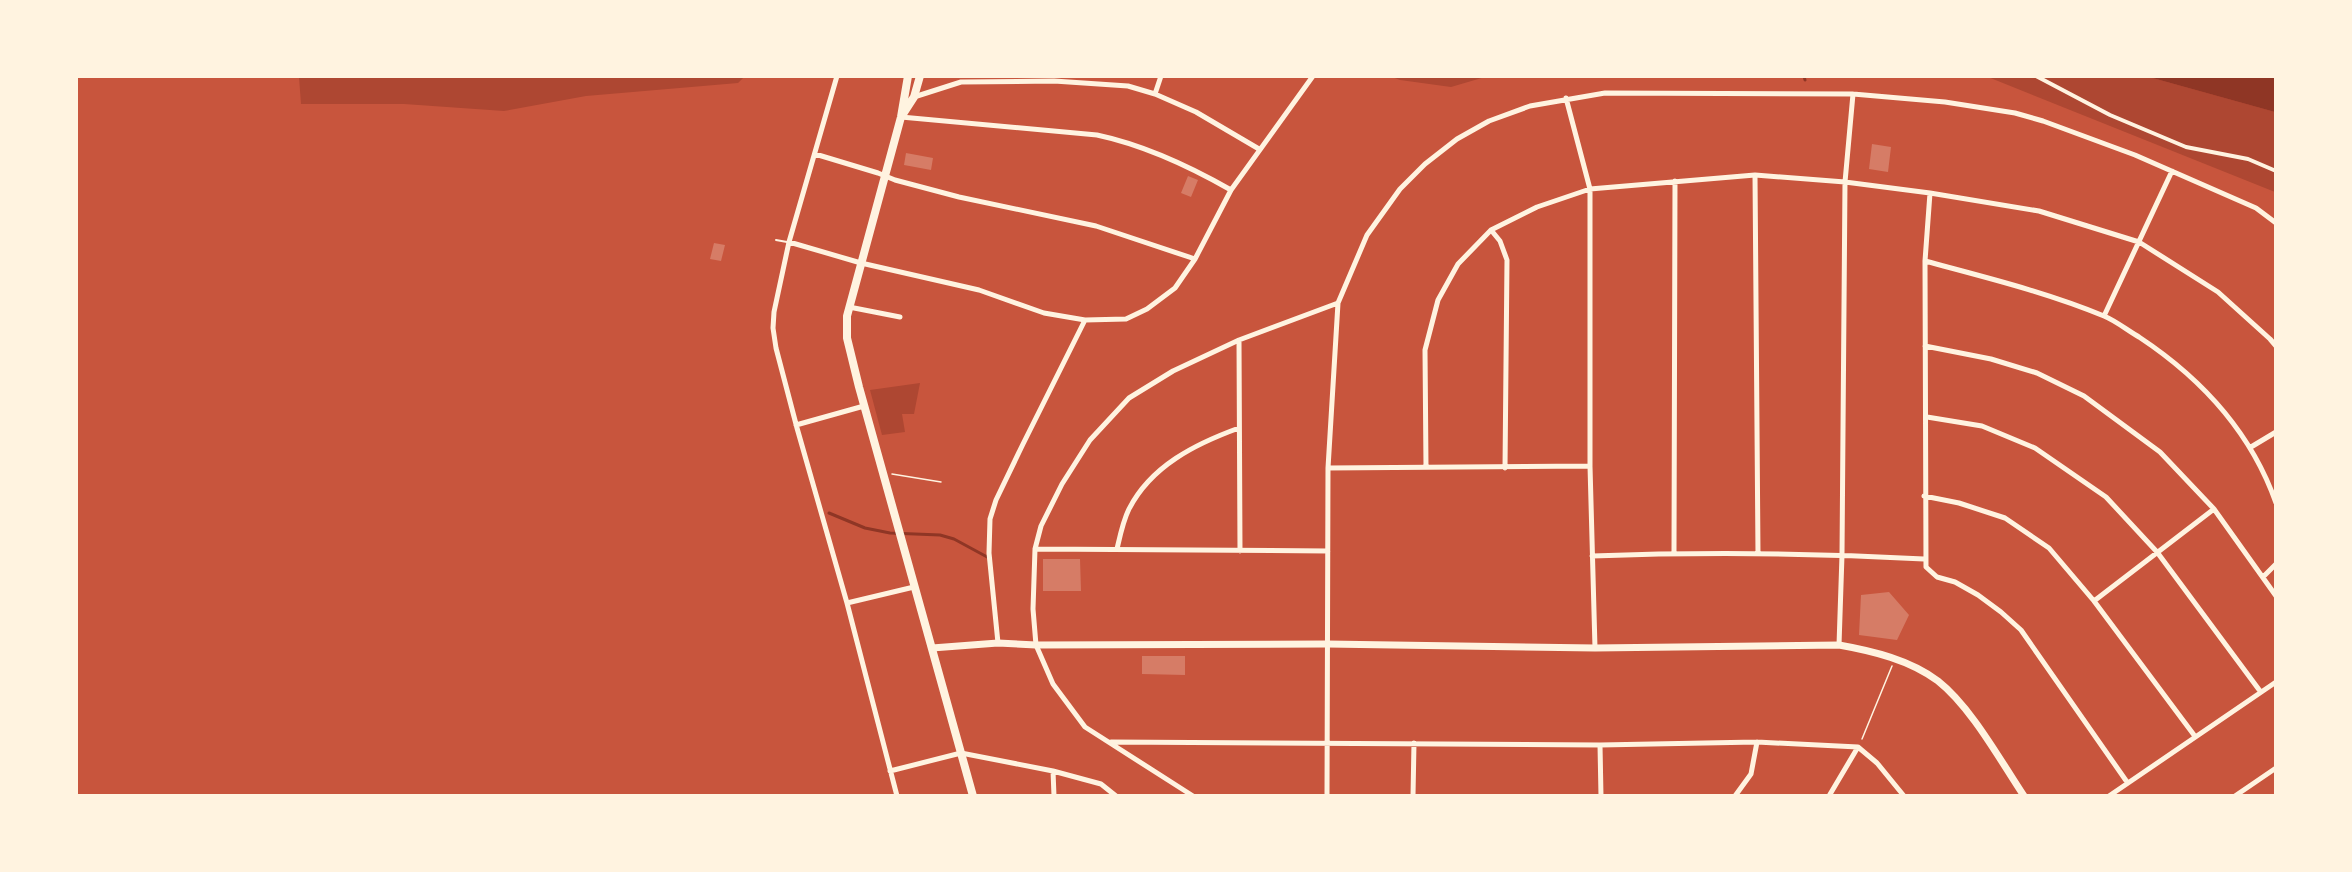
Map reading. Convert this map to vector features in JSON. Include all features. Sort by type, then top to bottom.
[{"type":"main road","points":[[908,77],[901,117],[849,307],[847,334],[864,406],[973,795]]},
{"type":"main road","points":[[901,117],[914,98],[919,78]]},
{"type":"street","points":[[837,76],[789,242],[774,312],[773,328],[796,425],[847,603],[897,795]]},
{"type":"street","points":[[1155,94],[1161,76]]},
{"type":"street","points":[[789,242],[861,263],[979,290],[1044,313],[1085,320],[1126,319],[1148,309],[1175,288],[1194,259],[1231,190],[1313,76]]},
{"type":"street","points":[[2036,76],[2109,115],[2186,147],[2248,159],[2276,171]]},
{"type":"street","points":[[914,98],[961,82],[986,79],[1104,83],[1128,86],[1155,94],[1196,112],[1259,148]]},
{"type":"street","points":[[1327,795],[1328,468],[1338,303],[1367,235],[1400,189],[1425,164],[1457,139],[1489,121],[1530,106],[1605,93],[1853,94],[1945,102],[2015,113],[2135,154],[2256,208],[2276,223]]},
{"type":"street","points":[[1839,645],[1842,555],[1845,182],[1853,94]]},
{"type":"street","points":[[1566,98],[1590,189],[1590,466],[1595,648]]},
{"type":"street","points":[[901,117],[1113,138],[1187,166],[1231,190]]},
{"type":"street","points":[[815,154],[958,197],[1096,226],[1194,259]]},
{"type":"street","points":[[2104,316],[2172,171]]},
{"type":"street","points":[[1755,175],[1758,554]]},
{"type":"street","points":[[1426,467],[1425,350],[1438,300],[1458,264],[1491,230],[1537,207],[1590,189],[1755,175],[1845,182],[2039,211],[2139,242],[2218,292],[2276,346]]},
{"type":"street","points":[[1674,181],[1674,553]]},
{"type":"street","points":[[1930,193],[1924,261],[1927,417],[1924,496],[1926,567],[1930,573],[1954,582],[1978,595],[2020,630],[2127,783]]},
{"type":"street","points":[[1491,230],[1500,241],[1507,260],[1505,468]]},
{"type":"street","points":[[1924,261],[2007,284],[2104,316],[2162,353],[2208,393],[2251,447],[2276,503]]},
{"type":"street","points":[[1193,795],[1085,726],[1053,684],[1036,645],[1035,549],[1041,526],[1062,484],[1090,440],[1128,398],[1173,371],[1239,340],[1338,303]]},
{"type":"street","points":[[849,307],[900,317]]},
{"type":"street","points":[[998,643],[989,553],[990,519],[996,500],[1085,320]]},
{"type":"street","points":[[1239,340],[1240,551]]},
{"type":"street","points":[[1925,346],[1991,359],[2037,373],[2084,396],[2160,452],[2214,509],[2276,596]]},
{"type":"street","points":[[796,425],[864,406]]},
{"type":"street","points":[[1927,417],[1982,426],[2035,448],[2106,497],[2157,552],[2260,692]]},
{"type":"street","points":[[1117,549],[1128,510],[1144,485],[1179,455],[1211,438],[1239,428]]},
{"type":"street","points":[[2251,447],[2276,432]]},
{"type":"street","points":[[1328,468],[1590,466]]},
{"type":"street","points":[[1924,496],[1959,503],[2006,518],[2049,548],[2094,601],[2194,735]]},
{"type":"street","points":[[2094,601],[2214,509]]},
{"type":"street","points":[[1035,549],[1328,551]]},
{"type":"street","points":[[1592,556],[1674,553],[1842,555],[1924,559]]},
{"type":"street","points":[[2263,577],[2276,564]]},
{"type":"street","points":[[847,603],[914,586]]},
{"type":"street","points":[[932,648],[998,643],[1595,648],[1839,645],[1894,659],[1924,672],[1946,688],[1970,717],[2024,795]]},
{"type":"street","points":[[2109,795],[2194,735],[2276,682]]},
{"type":"street","points":[[1111,742],[1600,745],[1757,742],[1858,747],[1877,763],[1904,795]]},
{"type":"street","points":[[1736,795],[1751,774],[1757,742]]},
{"type":"street","points":[[1413,795],[1414,743]]},
{"type":"street","points":[[1600,745],[1601,795]]},
{"type":"street","points":[[1829,795],[1858,747]]},
{"type":"street","points":[[890,771],[961,753],[1053,771],[1101,784],[1116,795]]},
{"type":"street","points":[[2235,795],[2276,768]]},
{"type":"street","points":[[1053,771],[1054,795]]},
{"type":"lane","points":[[776,240],[789,242]]},
{"type":"path","points":[[883,473],[941,482]]},
{"type":"path","points":[[1858,747],[1894,659]]},
{"type":"shaded area","points":[[299,76],[744,77],[738,83],[586,96],[504,111],[404,104],[301,104]]},
{"type":"shaded area","points":[[1392,77],[1485,77],[1451,87]]},
{"type":"shaded area","points":[[1988,77],[2149,77],[2275,112],[2275,192]]},
{"type":"shaded area","points":[[2149,77],[2275,77],[2275,112]]},
{"type":"shaded area","points":[[920,383],[914,414],[902,414],[905,432],[882,435],[870,390]]},
{"type":"building","points":[[1872,144],[1891,147],[1888,172],[1869,169]]},
{"type":"building","points":[[906,153],[933,158],[931,170],[904,165]]},
{"type":"building","points":[[1188,176],[1198,180],[1191,197],[1181,193]]},
{"type":"building","points":[[714,243],[725,245],[721,261],[710,259]]},
{"type":"building","points":[[1043,559],[1080,559],[1081,591],[1043,591]]},
{"type":"building","points":[[1889,592],[1909,615],[1897,640],[1859,635],[1861,595]]},
{"type":"building","points":[[1142,656],[1185,656],[1185,675],[1142,674]]},
{"type":"waterway","points":[[1804,76],[1805,80]]},
{"type":"waterway","points":[[829,513],[865,528],[890,533],[940,535],[954,539],[989,558]]}]
